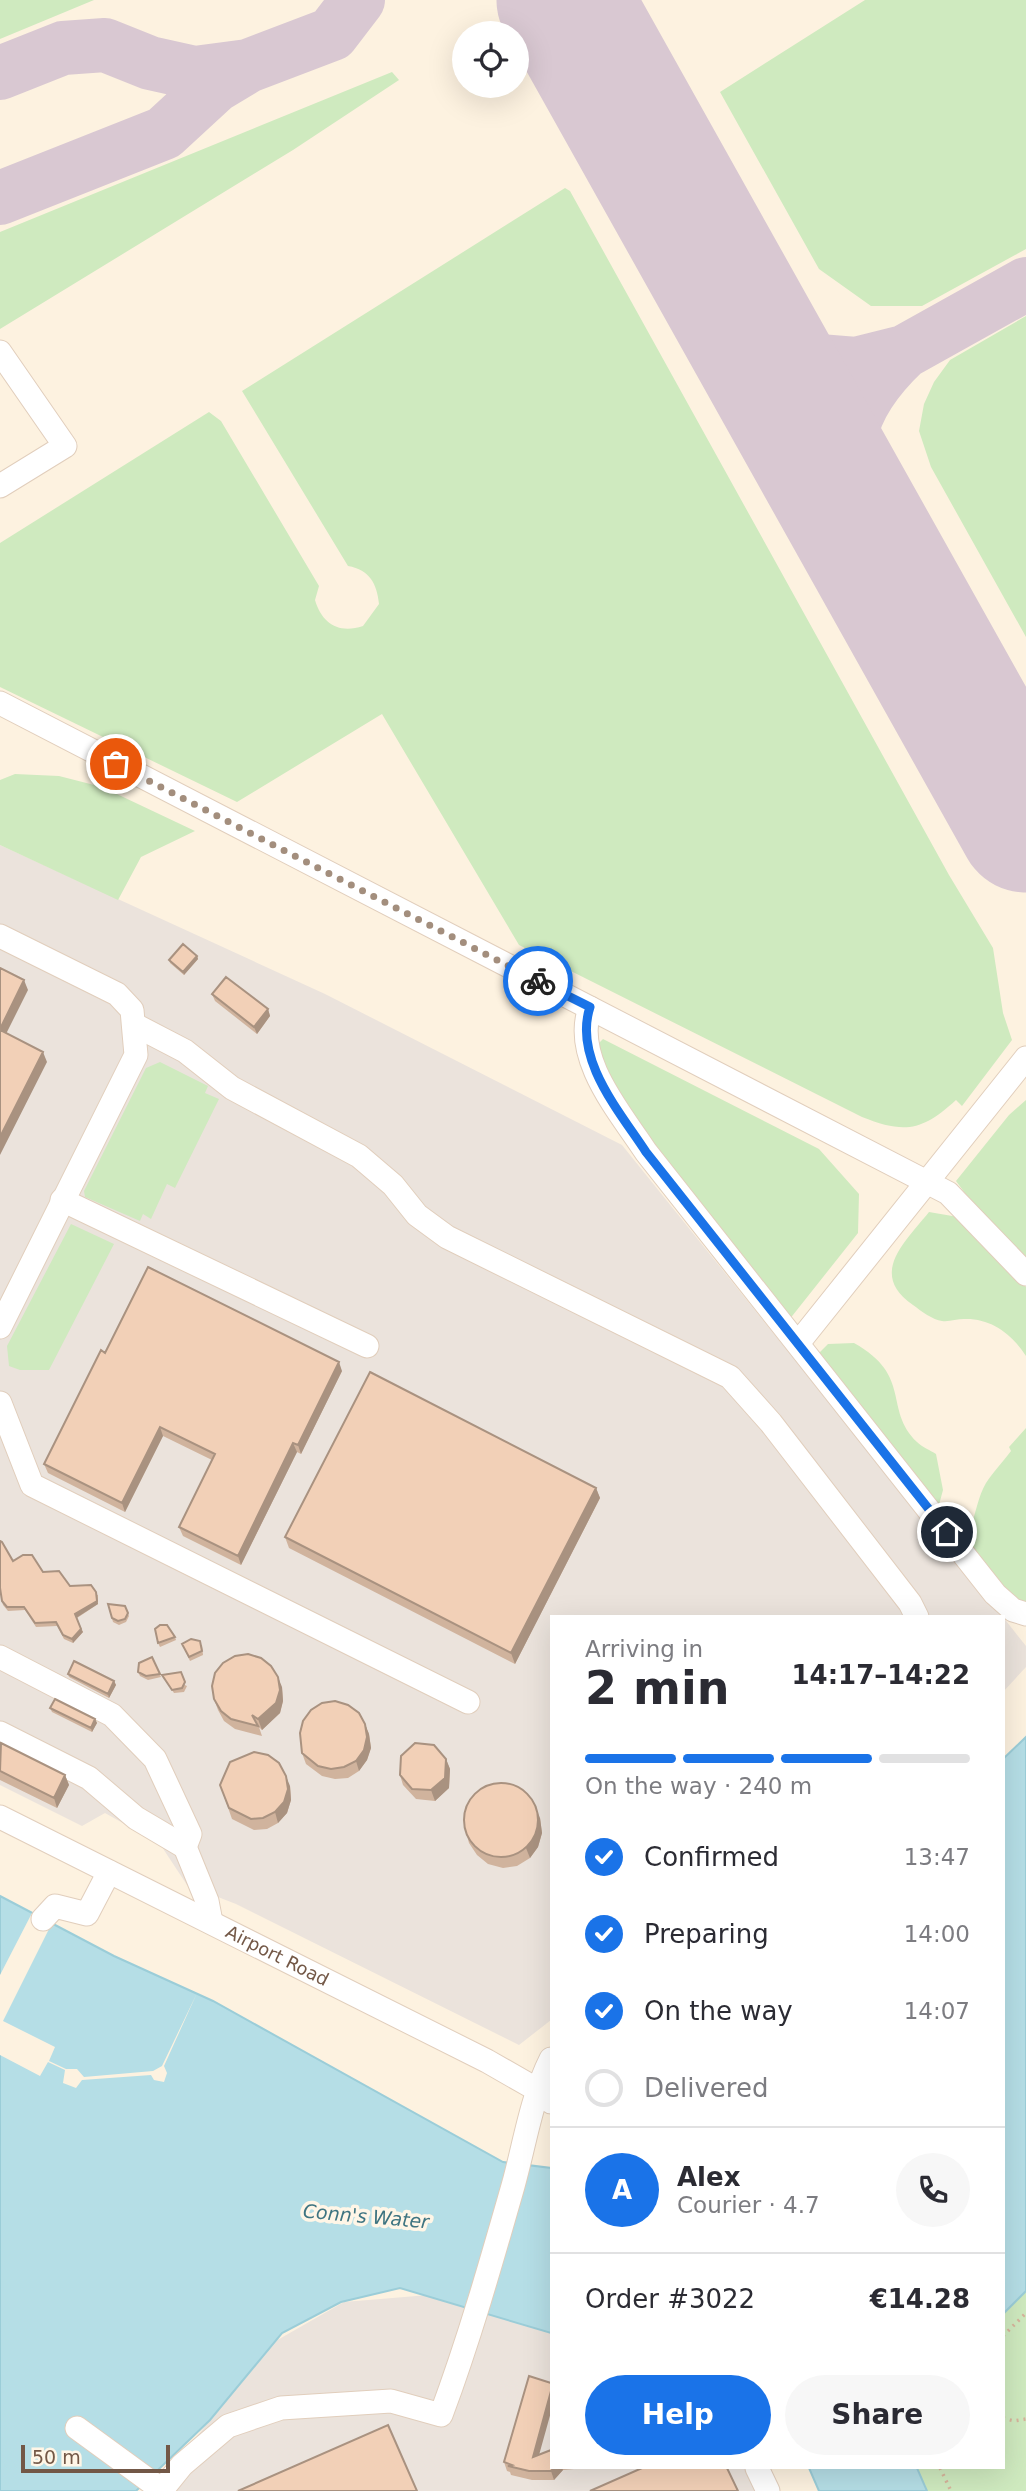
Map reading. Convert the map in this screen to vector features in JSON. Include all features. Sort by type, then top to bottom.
[{"type":"street","points":[[0,352],[65,446],[0,486]]},
{"type":"street","points":[[0,703],[948,1193],[1026,1275]]},
{"type":"street","points":[[0,936],[117,993],[132,1010],[136,1055],[0,1327]]},
{"type":"street","points":[[590,1007],[585,1031],[593,1062],[607,1094],[646,1152],[799,1342],[995,1594],[1013,1609],[1026,1614]]},
{"type":"street","points":[[135,1025],[185,1051],[232,1088],[359,1156],[393,1185],[417,1215],[447,1237],[730,1377],[771,1423],[910,1603],[916,1615]]},
{"type":"street","points":[[799,1342],[1026,1058]]},
{"type":"street","points":[[62,1200],[367,1346]]},
{"type":"street","points":[[0,1403],[32,1485],[468,1702]]},
{"type":"street","points":[[0,1657],[112,1715],[155,1759],[190,1834],[186,1847],[207,1901],[211,1922]]},
{"type":"street","points":[[0,1733],[89,1778],[136,1818],[186,1847]]},
{"type":"street","name":"Airport Road","points":[[0,1817],[487,2061],[544,2095]]},
{"type":"street","points":[[43,1919],[55,1906],[87,1914],[109,1872]]},
{"type":"street","points":[[77,2428],[161,2491],[182,2465],[228,2426],[281,2408],[391,2401],[441,2415],[472,2329],[524,2143],[544,2095],[550,2064]]},
{"type":"street","points":[[757,2469],[768,2491]]},
{"type":"path","points":[[1005,2334],[1026,2313]]},
{"type":"path","points":[[1005,2419],[1014,2421],[1026,2419]]},
{"type":"path","points":[[940,2469],[951,2491]]},
{"type":"shaded area","points":[[0,845],[325,994],[622,1145],[1000,1615],[550,1615],[550,2021],[519,2045],[236,1904],[187,1885],[160,1844],[105,1813],[82,1826],[0,1785]]},
{"type":"shaded area","points":[[1005,1620],[1026,1646],[1026,1667],[1005,1690]]},
{"type":"shaded area","points":[[465,2292],[550,2317],[550,2469],[750,2469],[760,2491],[152,2491],[274,2342],[344,2302]]},
{"type":"green space","points":[[0,0],[94,0],[0,39]]},
{"type":"green space","points":[[865,0],[1026,0],[1026,249],[922,306],[871,306],[819,269],[720,92]]},
{"type":"green space","points":[[392,72],[399,80],[293,150],[0,329],[0,232]]},
{"type":"green space","points":[[565,188],[570,191],[949,875],[993,948],[1003,1013],[1012,1040],[962,1106],[956,1100],[923,1123],[890,1126],[862,1117],[519,945],[382,714],[237,802],[0,687],[0,543],[209,412],[221,421],[319,586],[315,600],[322,615],[339,628],[363,626],[379,604],[374,584],[362,571],[348,566],[242,391]]},
{"type":"green space","points":[[1026,316],[1026,637],[931,467],[919,431],[924,404],[934,382],[950,360]]},
{"type":"green space","points":[[15,774],[59,776],[102,787],[195,831],[141,857],[118,900],[0,845],[0,780]]},
{"type":"green space","points":[[603,1039],[819,1149],[859,1194],[858,1233],[789,1320],[640,1136],[595,1047]]},
{"type":"green space","points":[[160,1062],[208,1086],[205,1093],[219,1099],[175,1188],[167,1184],[151,1219],[143,1214],[140,1221],[85,1197],[84,1191],[146,1068]]},
{"type":"green space","points":[[1026,1100],[1026,1264],[991,1228],[956,1181],[1009,1115]]},
{"type":"green space","points":[[929,1212],[958,1217],[1026,1287],[1026,1356],[1007,1334],[992,1324],[974,1319],[938,1320],[920,1310],[900,1293],[893,1282],[895,1258]]},
{"type":"green space","points":[[71,1224],[114,1244],[49,1370],[20,1370],[9,1366],[7,1346]]},
{"type":"green space","points":[[854,1343],[872,1355],[884,1368],[891,1380],[907,1430],[919,1444],[936,1454],[943,1490],[937,1512],[817,1355],[828,1344]]},
{"type":"green space","points":[[1026,1428],[1026,1608],[1009,1602],[963,1541],[971,1527],[986,1483],[1011,1451],[1009,1447]]},
{"type":"green space","points":[[1026,2291],[1026,2491],[927,2491],[917,2469],[1005,2469],[1005,2312]]},
{"type":"water","points":[[1026,1737],[1026,2291],[1005,2312],[1005,1757]]},
{"type":"water","name":"Conn's Water","points":[[0,1896],[114,1956],[213,2001],[503,2162],[550,2168],[550,2333],[400,2288],[341,2302],[282,2333],[210,2420],[136,2491],[0,2491]]},
{"type":"water","points":[[809,2469],[917,2469],[927,2491],[819,2491]]},
{"type":"pier","points":[[32,1913],[52,1923],[3,2021],[55,2047],[49,2061],[66,2069],[77,2069],[84,2077],[153,2071],[162,2066],[197,1993],[164,2066],[167,2073],[164,2082],[154,2080],[151,2075],[82,2080],[76,2088],[63,2083],[65,2070],[48,2062],[40,2076],[0,2055],[0,1975]]},
{"type":"building","points":[[183,944],[197,956],[183,972],[169,960]]},
{"type":"building","points":[[0,968],[24,980],[0,1029]]},
{"type":"building","points":[[226,977],[268,1009],[254,1027],[212,994]]},
{"type":"building","points":[[0,1030],[43,1052],[0,1137]]},
{"type":"building","points":[[148,1267],[339,1362],[298,1445],[293,1443],[238,1556],[179,1527],[215,1454],[160,1427],[122,1503],[44,1464],[101,1350],[105,1353]]},
{"type":"building","points":[[370,1372],[596,1488],[511,1653],[285,1537]]},
{"type":"building","points":[[0,1541],[13,1561],[23,1555],[32,1555],[43,1572],[59,1571],[70,1586],[91,1585],[96,1592],[97,1601],[75,1614],[81,1629],[72,1639],[63,1635],[56,1622],[35,1623],[24,1607],[7,1607],[2,1601]]},
{"type":"building","points":[[108,1604],[125,1606],[128,1613],[125,1619],[118,1621],[112,1618]]},
{"type":"building","points":[[160,1625],[167,1625],[175,1637],[158,1643],[155,1629]]},
{"type":"building","points":[[191,1639],[200,1641],[202,1651],[189,1657],[182,1644]]},
{"type":"building","points":[[248,1654],[261,1658],[271,1666],[278,1677],[280,1690],[276,1703],[258,1719],[252,1715],[258,1726],[231,1719],[221,1711],[214,1699],[212,1686],[215,1673],[223,1663],[235,1656]]},
{"type":"building","points":[[152,1657],[160,1674],[146,1676],[138,1672],[139,1663]]},
{"type":"building","points":[[74,1661],[114,1681],[108,1694],[68,1674]]},
{"type":"building","points":[[181,1672],[185,1682],[182,1688],[172,1690],[162,1675]]},
{"type":"building","points":[[55,1699],[95,1719],[91,1728],[50,1708]]},
{"type":"building","points":[[335,1701],[348,1705],[359,1713],[365,1724],[367,1737],[364,1750],[356,1761],[331,1769],[318,1766],[302,1753],[300,1733],[303,1721],[311,1710],[322,1703]]},
{"type":"building","points":[[1,1743],[65,1775],[54,1798],[0,1771]]},
{"type":"building","points":[[415,1743],[434,1745],[446,1759],[445,1778],[431,1790],[412,1789],[400,1775],[401,1756]]},
{"type":"building","points":[[254,1752],[268,1755],[279,1763],[286,1776],[288,1789],[284,1802],[275,1812],[263,1818],[251,1819],[229,1808],[220,1785],[230,1762]]},
{"type":"building","points":[[501,1783],[515,1786],[527,1794],[535,1806],[538,1820],[535,1834],[527,1846],[515,1854],[501,1857],[487,1854],[475,1846],[467,1834],[464,1820],[467,1806],[475,1794],[487,1786]]},
{"type":"building","points":[[529,2376],[550,2383],[550,2395],[533,2457],[550,2450],[550,2469],[553,2469],[529,2471],[508,2466],[512,2465],[504,2462]]},
{"type":"building","points":[[388,2425],[417,2491],[238,2491]]},
{"type":"building","points":[[640,2469],[727,2469],[738,2491],[590,2491]]},
{"type":"taxiway","points":[[248,66],[332,34],[358,0]]},
{"type":"taxiway","points":[[0,73],[63,48],[105,45],[150,63],[195,73],[248,66],[215,86],[164,133],[0,198]]},
{"type":"taxiway","points":[[904,352],[1026,284]]},
{"type":"taxiway","points":[[731,295],[755,325],[819,361],[856,364],[904,352],[867,395],[856,416],[850,438],[851,484],[868,538]]},
{"type":"runway","points":[[564,0],[1026,825]]},
{"type":"way so far","points":[[116,764],[538,981]]},
{"type":"route","points":[[538,981],[590,1007],[585,1031],[593,1062],[607,1094],[646,1152],[820,1368],[947,1532]]}]
